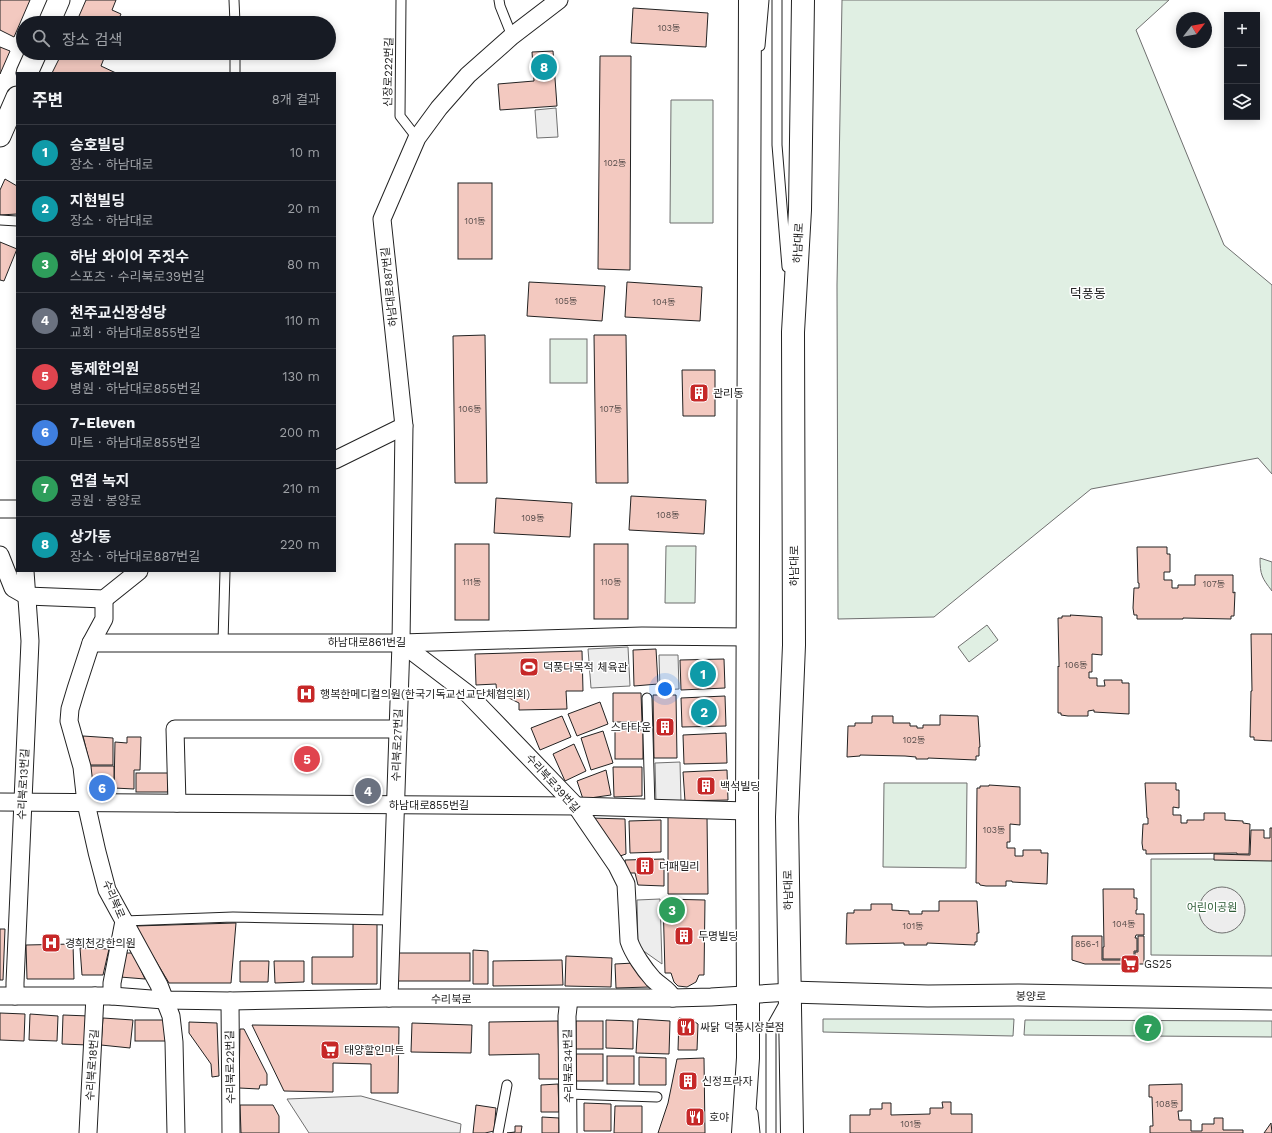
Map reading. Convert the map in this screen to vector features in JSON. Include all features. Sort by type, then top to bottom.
[{"type":"main road","points":[[743,1133],[748,1058],[747,811],[750,0]]},
{"type":"main road","name":"하남대로","points":[[792,1133],[788,817],[794,645],[793,332],[800,210],[803,0]]},
{"type":"street","points":[[52,16],[59,0]]},
{"type":"street","name":"하남대로887번길","points":[[401,643],[404,426],[382,220],[417,138],[439,108],[468,75],[512,36],[559,0]]},
{"type":"street","points":[[27,72],[33,60]]},
{"type":"street","points":[[2,125],[16,99]]},
{"type":"street","points":[[336,460],[404,426]]},
{"type":"street","points":[[0,509],[16,509]]},
{"type":"street","points":[[0,555],[14,588],[27,596],[104,599],[138,572]]},
{"type":"street","name":"수리북로13번길","points":[[8,996],[14,983],[30,641],[25,572]]},
{"type":"street","points":[[86,803],[82,767],[68,721],[70,709],[91,643],[104,619],[104,599]]},
{"type":"street","name":"하남대로861번길","points":[[91,643],[401,643],[642,636],[748,637]]},
{"type":"street","name":"수리북로27번길","points":[[389,998],[401,643]]},
{"type":"street","name":"수리북로39번길","points":[[401,643],[468,694],[576,806],[617,866],[626,884],[628,941],[653,979],[669,991],[672,998]]},
{"type":"street","points":[[177,803],[175,729],[398,729]]},
{"type":"street","name":"하남대로855번길","points":[[0,802],[576,806],[747,811]]},
{"type":"street","name":"수리북로","points":[[86,803],[96,852],[107,890],[124,921],[112,983],[112,996]]},
{"type":"street","points":[[124,921],[159,985],[171,1016],[174,1042],[176,1133]]},
{"type":"street","name":"수리북로","points":[[8,996],[112,996],[164,1000],[230,1001],[389,998],[672,998],[790,992]]},
{"type":"street","name":"봉양로","points":[[790,992],[928,996],[1019,995],[1272,999]]},
{"type":"street","name":"수리북로18번길","points":[[88,1133],[95,996]]},
{"type":"street","name":"수리북로34번길","points":[[568,1133],[567,1016],[569,999]]},
{"type":"street","name":"수리북로22번길","points":[[230,1001],[231,1133]]},
{"type":"lane","points":[[234,0],[235,16]]},
{"type":"lane","name":"신장로222번길","points":[[401,0],[400,116],[417,138]]},
{"type":"lane","points":[[499,0],[512,36]]},
{"type":"lane","points":[[750,147],[764,0]]},
{"type":"lane","points":[[777,0],[777,145],[793,332]]},
{"type":"lane","points":[[235,60],[235,72]]},
{"type":"lane","points":[[0,220],[16,222]]},
{"type":"lane","points":[[223,642],[225,572]]},
{"type":"lane","points":[[647,698],[650,808]]},
{"type":"lane","points":[[124,921],[233,917],[391,920]]},
{"type":"lane","points":[[771,1133],[771,1027],[790,992]]},
{"type":"lane","points":[[748,1058],[755,1133]]},
{"type":"lane","points":[[498,1133],[507,1086]]},
{"type":"lane","points":[[568,1094],[657,1097]]},
{"type":"green space","points":[[842,0],[1169,0],[1136,30],[1224,245],[1272,285],[1272,474],[1258,458],[1091,489],[934,617],[838,619],[837,285]]},
{"type":"green space","points":[[671,100],[713,100],[713,223],[670,223]]},
{"type":"green space","points":[[550,339],[587,339],[587,383],[550,383]]},
{"type":"green space","points":[[666,546],[696,546],[695,603],[665,603]]},
{"type":"green space","points":[[1260,558],[1272,562],[1272,591],[1262,576]]},
{"type":"green space","points":[[987,625],[998,640],[969,662],[958,647]]},
{"type":"green space","points":[[884,783],[967,783],[966,868],[883,867]]},
{"type":"green space","name":"어린이공원","points":[[1151,859],[1272,859],[1272,956],[1151,955]]},
{"type":"green space","points":[[823,1019],[1014,1019],[1013,1036],[823,1032]]},
{"type":"green space","points":[[1025,1020],[1272,1021],[1272,1037],[1024,1035]]},
{"type":"shaded area","points":[[556,108],[558,137],[537,138],[535,110]]},
{"type":"shaded area","points":[[628,647],[630,686],[591,688],[588,649]]},
{"type":"shaded area","points":[[659,655],[678,655],[679,689],[660,690]]},
{"type":"shaded area","points":[[680,762],[681,802],[656,803],[655,763]]},
{"type":"shaded area","points":[[1217,887],[1227,887],[1235,891],[1241,897],[1245,905],[1245,915],[1241,923],[1235,929],[1227,933],[1217,933],[1209,929],[1203,923],[1199,915],[1199,905],[1203,897],[1209,891]]},
{"type":"shaded area","points":[[660,899],[662,964],[638,947],[637,900]]},
{"type":"shaded area","points":[[361,1096],[461,1124],[460,1133],[309,1133],[287,1099]]},
{"type":"building","points":[[0,0],[30,0],[23,16],[16,16],[16,32],[14,37],[0,30]]},
{"type":"building","points":[[86,0],[116,0],[112,10],[121,14],[120,16],[79,16]]},
{"type":"building","points":[[633,8],[708,13],[706,47],[631,43]]},
{"type":"building","points":[[0,47],[10,51],[0,74]]},
{"type":"building","points":[[553,51],[557,106],[500,110],[498,84],[534,81],[532,52]]},
{"type":"building","points":[[600,56],[631,56],[630,270],[598,269]]},
{"type":"building","points":[[58,60],[103,60],[101,66],[114,72],[52,72]]},
{"type":"building","points":[[5,179],[16,185],[16,214],[0,215],[0,190]]},
{"type":"building","points":[[458,183],[492,183],[492,259],[458,259]]},
{"type":"building","points":[[0,242],[16,249],[16,251],[4,281],[0,280]]},
{"type":"building","points":[[529,282],[605,286],[602,321],[527,316]]},
{"type":"building","points":[[627,282],[702,287],[700,321],[625,317]]},
{"type":"building","points":[[485,335],[487,483],[455,483],[453,336]]},
{"type":"building","points":[[594,335],[626,335],[628,483],[596,483]]},
{"type":"building","name":"관리동","points":[[682,370],[715,370],[715,416],[683,416]]},
{"type":"building","points":[[631,496],[706,500],[704,534],[629,530]]},
{"type":"building","points":[[496,498],[572,503],[570,537],[494,533]]},
{"type":"building","points":[[455,544],[489,544],[489,620],[455,620]]},
{"type":"building","points":[[594,544],[628,544],[628,619],[594,619]]},
{"type":"building","points":[[1137,547],[1167,547],[1167,554],[1170,554],[1170,572],[1164,572],[1164,580],[1172,580],[1172,588],[1178,588],[1178,585],[1195,585],[1195,575],[1233,575],[1233,593],[1235,592],[1234,616],[1231,616],[1231,619],[1137,619],[1137,615],[1134,615],[1133,608],[1134,588],[1139,588]]},
{"type":"building","points":[[1070,615],[1102,617],[1102,655],[1092,654],[1092,672],[1089,672],[1089,678],[1097,678],[1097,686],[1105,686],[1104,680],[1122,680],[1122,683],[1129,683],[1129,714],[1094,712],[1094,710],[1088,711],[1088,716],[1068,716],[1058,713],[1058,618],[1062,618],[1062,616],[1071,616]]},
{"type":"building","points":[[1251,634],[1272,634],[1272,741],[1254,740],[1254,737],[1250,737],[1252,691]]},
{"type":"building","points":[[656,649],[658,684],[634,686],[633,650]]},
{"type":"building","name":"덕풍다목적 체육관","points":[[582,651],[583,691],[566,691],[567,709],[519,710],[519,703],[505,696],[497,696],[496,684],[476,685],[475,654]]},
{"type":"building","points":[[724,659],[725,688],[681,690],[680,660]]},
{"type":"building","points":[[613,693],[641,693],[642,722],[613,722]]},
{"type":"building","name":"스타타운","points":[[653,695],[676,695],[677,758],[654,758]]},
{"type":"building","points":[[725,696],[726,726],[682,727],[681,698]]},
{"type":"building","points":[[600,702],[608,724],[577,736],[568,714]]},
{"type":"building","points":[[940,715],[978,716],[980,747],[979,756],[976,756],[976,760],[916,759],[916,757],[905,756],[860,755],[847,757],[848,726],[855,726],[855,723],[872,723],[872,716],[893,716],[893,723],[910,723],[910,726],[923,728],[923,725],[940,725]]},
{"type":"building","points":[[562,716],[571,737],[540,750],[531,728]]},
{"type":"building","points":[[615,730],[643,730],[643,759],[615,759]]},
{"type":"building","points":[[603,731],[613,763],[591,770],[581,738]]},
{"type":"building","points":[[726,733],[727,763],[684,764],[683,735]]},
{"type":"building","points":[[83,736],[113,738],[113,765],[90,765]]},
{"type":"building","points":[[127,737],[141,737],[140,770],[134,770],[134,789],[114,788],[115,742],[127,743]]},
{"type":"building","points":[[574,744],[586,771],[565,781],[553,754]]},
{"type":"building","points":[[90,766],[114,766],[114,796],[91,796]]},
{"type":"building","points":[[613,767],[642,767],[642,796],[614,797]]},
{"type":"building","points":[[606,770],[611,795],[583,799],[577,781]]},
{"type":"building","name":"백석빌딩","points":[[727,770],[728,800],[685,801],[683,772]]},
{"type":"building","points":[[136,773],[168,773],[168,792],[136,792]]},
{"type":"building","points":[[1145,783],[1176,783],[1176,790],[1179,790],[1179,808],[1173,807],[1173,815],[1181,815],[1181,823],[1187,823],[1187,820],[1204,820],[1204,813],[1225,813],[1225,820],[1243,821],[1243,823],[1250,824],[1249,854],[1146,854],[1146,850],[1143,850],[1142,843],[1143,824],[1148,824]]},
{"type":"building","points":[[989,785],[1020,787],[1020,825],[1010,824],[1010,842],[1007,842],[1007,848],[1015,848],[1015,856],[1023,856],[1023,850],[1041,850],[1041,853],[1048,853],[1047,884],[1006,881],[1006,886],[986,886],[976,883],[977,788],[980,788],[980,786]]},
{"type":"building","points":[[668,817],[707,817],[708,894],[668,894]]},
{"type":"building","points":[[591,818],[625,819],[626,854],[620,856]]},
{"type":"building","points":[[661,820],[661,852],[630,853],[629,821]]},
{"type":"building","points":[[1270,828],[1272,828],[1272,861],[1214,860],[1214,854],[1250,855],[1251,830],[1264,830],[1264,838],[1270,838]]},
{"type":"building","name":"더패밀리","points":[[664,859],[664,886],[638,885],[635,873],[626,873],[625,860]]},
{"type":"building","points":[[1103,889],[1134,889],[1134,898],[1137,898],[1136,914],[1144,914],[1144,935],[1136,935],[1137,951],[1134,951],[1134,959],[1103,959]]},
{"type":"building","name":"두명빌딩","points":[[663,899],[705,900],[704,975],[699,975],[696,982],[687,987],[678,986],[674,982],[671,973],[665,973]]},
{"type":"building","points":[[939,901],[977,901],[979,933],[977,933],[977,942],[975,942],[975,945],[927,943],[927,945],[904,945],[904,943],[846,944],[847,913],[854,913],[854,910],[871,910],[871,904],[892,904],[892,910],[909,911],[909,914],[922,914],[922,911],[939,911]]},
{"type":"building","points":[[353,922],[377,922],[377,984],[312,984],[312,957],[353,957]]},
{"type":"building","points":[[236,923],[231,983],[169,983],[135,926]]},
{"type":"building","points":[[0,929],[5,929],[3,980],[0,980]]},
{"type":"building","points":[[1072,936],[1102,936],[1102,960],[1135,960],[1135,952],[1138,952],[1138,936],[1144,936],[1144,964],[1085,964],[1072,960]]},
{"type":"building","points":[[73,944],[74,979],[27,979],[26,945]]},
{"type":"building","points":[[80,948],[109,949],[103,975],[82,975]]},
{"type":"building","points":[[473,950],[488,951],[488,984],[473,984]]},
{"type":"building","points":[[123,953],[133,953],[145,979],[120,977]]},
{"type":"building","points":[[398,953],[470,953],[470,981],[398,981]]},
{"type":"building","points":[[566,956],[612,958],[611,987],[565,986]]},
{"type":"building","points":[[562,960],[563,985],[493,986],[493,961]]},
{"type":"building","points":[[240,961],[269,961],[268,982],[240,982]]},
{"type":"building","points":[[274,961],[304,961],[304,982],[275,983]]},
{"type":"building","points":[[634,963],[649,987],[616,988],[615,964]]},
{"type":"building","points":[[0,1013],[25,1014],[24,1041],[0,1040]]},
{"type":"building","points":[[30,1014],[58,1016],[57,1041],[29,1040]]},
{"type":"building","points":[[63,1015],[89,1016],[88,1045],[62,1044]]},
{"type":"building","points":[[103,1018],[133,1020],[130,1048],[101,1045]]},
{"type":"building","points":[[679,1018],[692,1020],[698,1024],[697,1050],[678,1050]]},
{"type":"building","points":[[638,1019],[670,1021],[669,1054],[636,1053]]},
{"type":"building","points":[[135,1020],[167,1020],[167,1041],[135,1041]]},
{"type":"building","points":[[606,1020],[633,1021],[633,1049],[606,1048]]},
{"type":"building","points":[[558,1021],[559,1079],[539,1079],[539,1054],[489,1055],[489,1022]]},
{"type":"building","points":[[576,1021],[603,1021],[603,1049],[576,1049]]},
{"type":"building","points":[[189,1022],[217,1023],[219,1076],[212,1077],[211,1064],[189,1033]]},
{"type":"building","points":[[412,1023],[472,1025],[471,1053],[411,1052]]},
{"type":"building","points":[[252,1025],[399,1027],[398,1093],[371,1093],[371,1064],[333,1063],[333,1092],[284,1091]]},
{"type":"building","points":[[240,1029],[244,1029],[267,1074],[267,1085],[260,1085],[259,1089],[239,1088]]},
{"type":"building","points":[[576,1054],[603,1054],[603,1081],[576,1081]]},
{"type":"building","points":[[607,1056],[634,1056],[634,1084],[607,1084]]},
{"type":"building","points":[[639,1057],[666,1058],[666,1085],[639,1085]]},
{"type":"building","name":"신정프라자","points":[[704,1058],[705,1133],[658,1133],[668,1103],[677,1059]]},
{"type":"building","points":[[558,1084],[559,1112],[541,1112],[541,1085]]},
{"type":"building","points":[[1182,1084],[1182,1111],[1178,1111],[1179,1120],[1191,1120],[1191,1131],[1202,1131],[1202,1124],[1214,1124],[1214,1118],[1223,1118],[1223,1130],[1243,1130],[1243,1133],[1150,1133],[1150,1126],[1153,1126],[1152,1097],[1149,1097],[1149,1085]]},
{"type":"building","points":[[942,1102],[951,1102],[951,1114],[972,1114],[972,1133],[850,1133],[850,1115],[870,1115],[870,1109],[882,1109],[882,1103],[891,1103],[891,1115],[930,1114],[930,1108],[943,1108]]},
{"type":"building","points":[[584,1103],[611,1104],[611,1131],[584,1131]]},
{"type":"building","points":[[240,1105],[273,1105],[279,1116],[279,1133],[241,1133]]},
{"type":"building","points":[[476,1105],[496,1108],[494,1131],[473,1133]]},
{"type":"building","points":[[615,1106],[642,1106],[642,1133],[614,1133]]},
{"type":"building","points":[[542,1117],[559,1118],[559,1133],[542,1133]]},
{"type":"building","points":[[1271,1123],[1272,1133],[1264,1133]]},
{"type":"building","points":[[515,1126],[522,1126],[521,1133],[507,1133],[515,1132]]},
{"type":"place","name":"상가동","points":[[544,67]]},
{"type":"place","name":"관리동","points":[[699,393]]},
{"type":"place","name":"덕풍다목적 체육관","points":[[529,667]]},
{"type":"place","name":"승호빌딩","points":[[703,674]]},
{"type":"place","name":"행복한메디컬의원(한국기독교선교단체협의회)","points":[[306,694]]},
{"type":"place","name":"지현빌딩","points":[[704,712]]},
{"type":"place","name":"스타타운","points":[[665,727]]},
{"type":"place","name":"동제한의원","points":[[307,759]]},
{"type":"place","name":"백석빌딩","points":[[706,786]]},
{"type":"place","name":"7-Eleven","points":[[102,788]]},
{"type":"place","name":"천주교신장성당","points":[[368,791]]},
{"type":"place","name":"더패밀리","points":[[645,866]]},
{"type":"place","name":"하남 와이어 주짓수","points":[[672,910]]},
{"type":"place","name":"두명빌딩","points":[[684,936]]},
{"type":"place","name":"경희천강한의원","points":[[51,943]]},
{"type":"place","name":"GS25","points":[[1130,964]]},
{"type":"place","name":"싸닭 덕풍시장본점","points":[[686,1027]]},
{"type":"place","name":"연결 녹지","points":[[1148,1028]]},
{"type":"place","name":"태양할인마트","points":[[330,1050]]},
{"type":"place","name":"신정프라자","points":[[688,1081]]},
{"type":"place","name":"호야","points":[[695,1117]]},
{"type":"district","name":"덕풍동","points":[[1088,293]]}]
